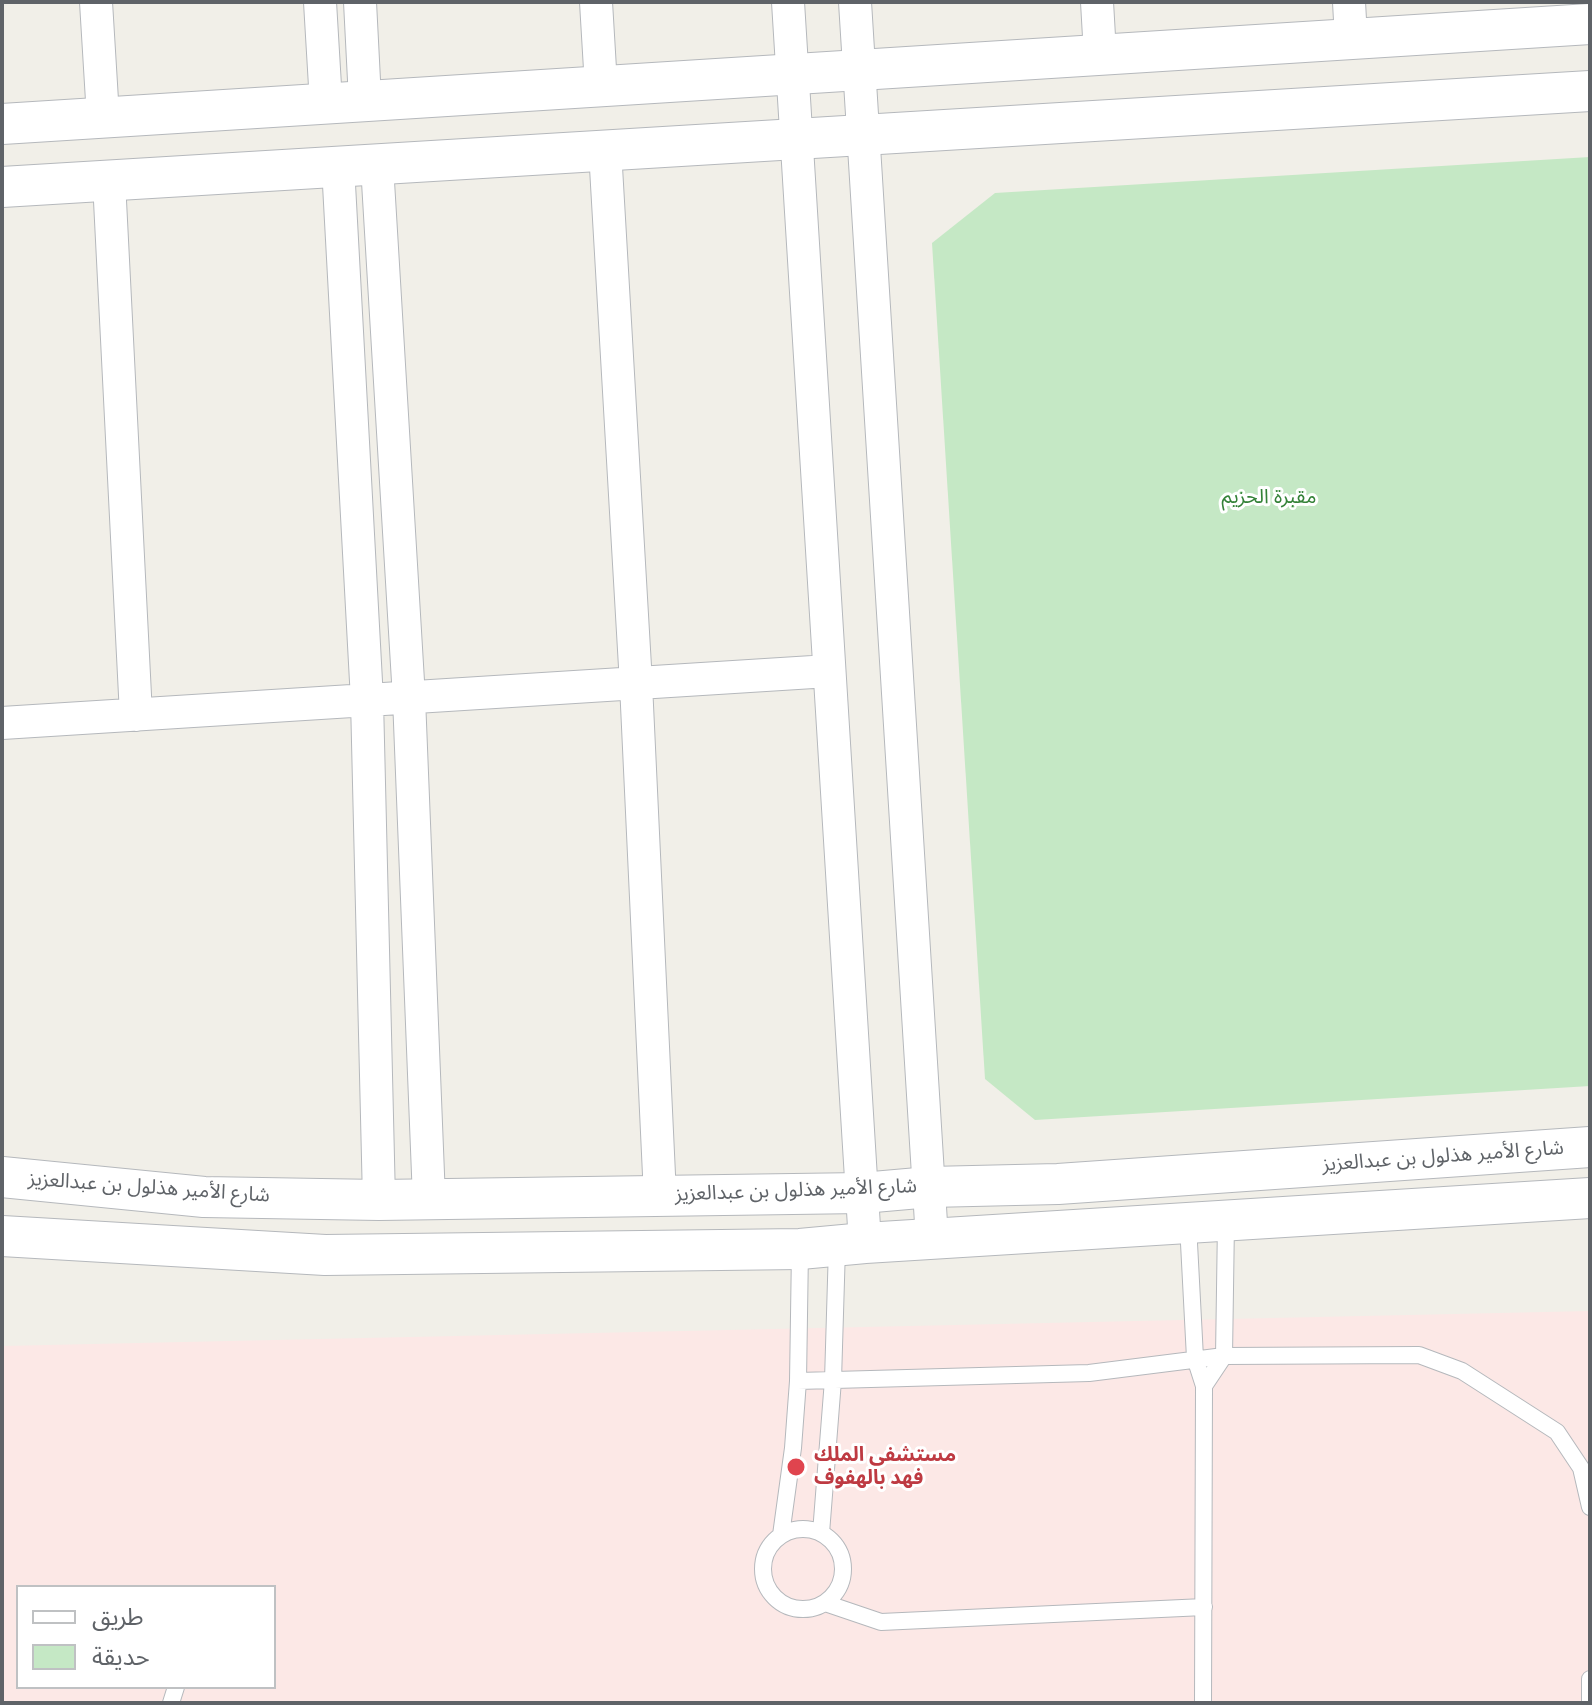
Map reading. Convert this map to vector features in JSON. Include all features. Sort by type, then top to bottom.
[{"type":"street","points":[[96,2],[103,117]]},
{"type":"street","points":[[320,2],[326,103]]},
{"type":"street","points":[[360,2],[365,100]]},
{"type":"street","points":[[596,2],[601,86]]},
{"type":"street","points":[[788,2],[862,1193],[834,1246]]},
{"type":"street","points":[[855,2],[932,1239]]},
{"type":"street","points":[[1097,2],[1100,54]]},
{"type":"street","points":[[2,124],[1100,54],[1350,20],[1590,24]]},
{"type":"street","points":[[2,187],[1590,91]]},
{"type":"street","points":[[605,150],[636,684],[660,1196]]},
{"type":"street","points":[[377,165],[409,698],[429,1199]]},
{"type":"street","points":[[338,166],[367,700],[379,1200]]},
{"type":"street","points":[[109,181],[136,715]]},
{"type":"street","points":[[2,723],[829,671]]},
{"type":"street","name":"شارع الأمير هذلول بن عبدالعزيز","points":[[2,1177],[204,1197],[379,1200],[862,1193],[930,1187],[1058,1184],[1590,1147]]},
{"type":"street","points":[[2,1236],[325,1255],[834,1246],[1590,1198]]},
{"type":"lane","points":[[1204,1386],[1224,1356],[1207,1223]]},
{"type":"lane","points":[[1203,1703],[1204,1386],[1195,1358],[1207,1223]]},
{"type":"lane","points":[[821,1533],[833,1380],[834,1246]]},
{"type":"lane","points":[[781,1535],[798,1381],[834,1246]]},
{"type":"lane","points":[[798,1381],[1089,1373],[1224,1356],[1419,1355],[1462,1371],[1557,1432],[1581,1468],[1590,1507]]},
{"type":"lane","points":[[794,1529],[821,1533],[833,1542],[840,1554],[843,1568],[835,1594],[812,1609],[784,1605],[773,1597],[765,1585],[762,1571],[764,1557],[771,1544],[794,1529]]},
{"type":"lane","points":[[825,1603],[881,1622],[1204,1607]]},
{"type":"lane","points":[[1590,1679],[1590,1703]]},
{"type":"shaded area","name":"مستشفى الملك فهد بالهفوف","points":[[1590,1311],[1590,1703],[2,1703],[2,1346]]},
{"type":"green space","name":"مقبرة الحزيم","points":[[1590,157],[1590,1086],[1035,1120],[985,1079],[932,243],[995,193]]},
{"type":"place","name":"مستشفى الملك فهد بالهفوف","points":[[796,1467]]}]
